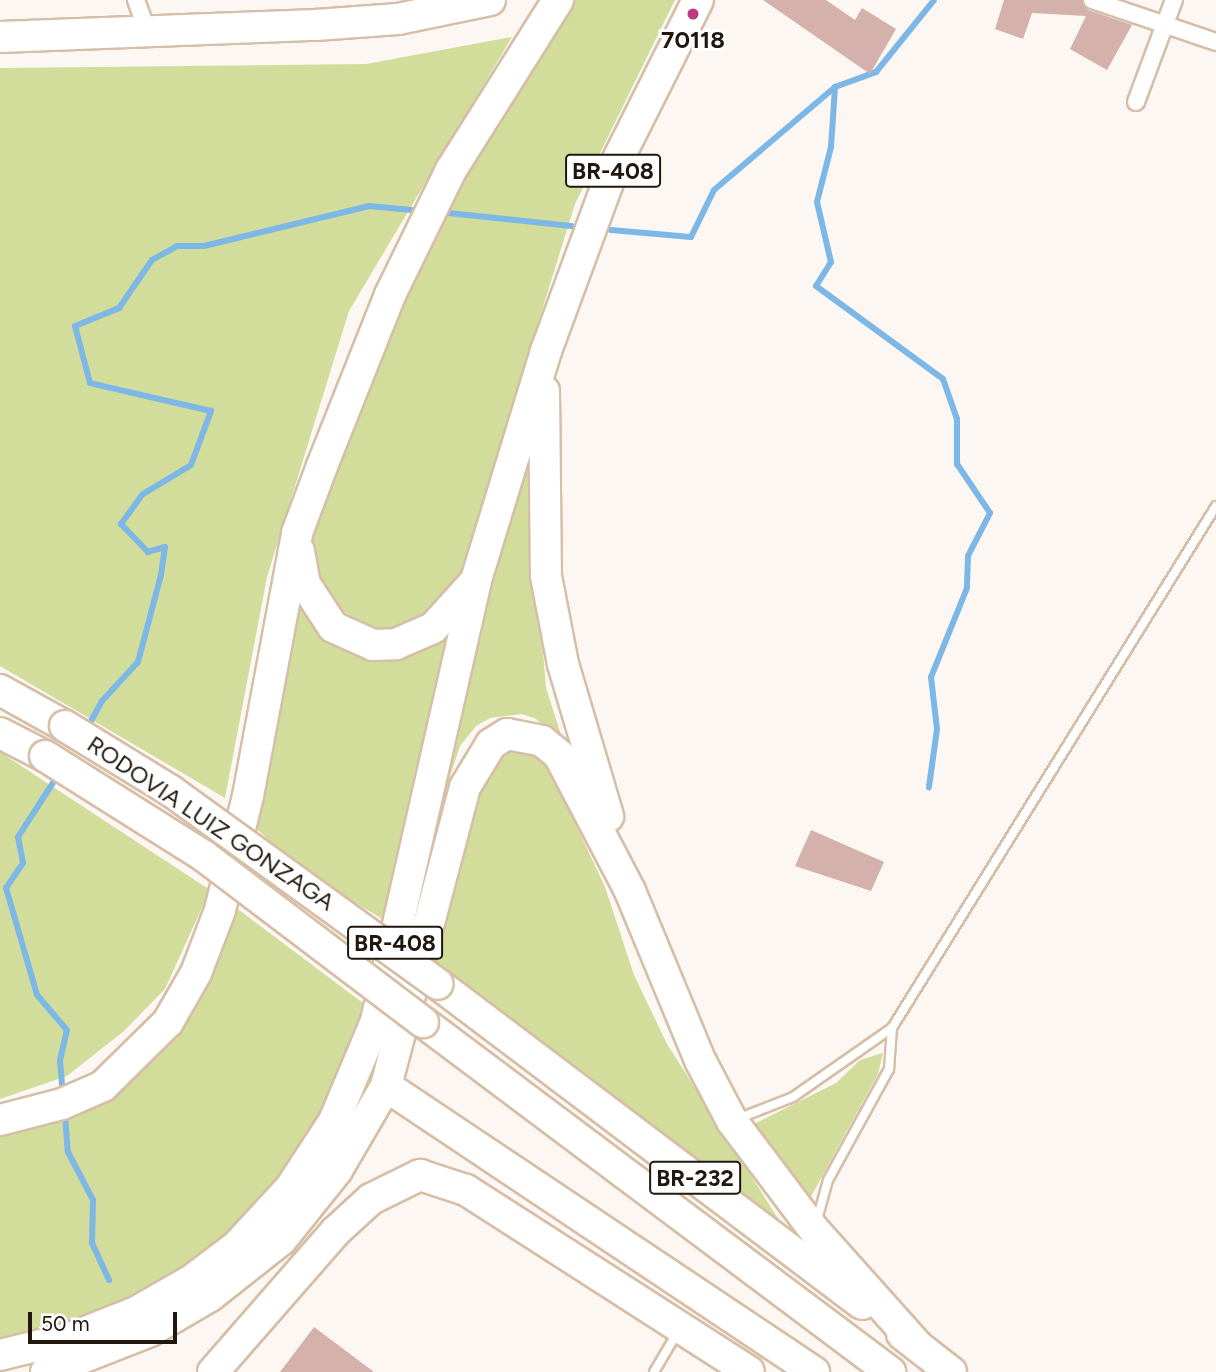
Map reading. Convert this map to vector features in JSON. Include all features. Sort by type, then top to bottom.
[{"type":"highway","points":[[0,37],[141,14],[398,19],[490,0]]},
{"type":"highway","points":[[2,1120],[103,1086],[168,1022],[196,973],[220,910],[248,796],[298,533],[354,381],[423,227],[485,109],[558,0]]},
{"type":"highway","name":"BR-408","points":[[21,1362],[136,1312],[210,1266],[237,1245],[290,1187],[334,1121],[376,1021],[476,580],[546,351],[614,169],[698,0]]},
{"type":"highway","points":[[546,351],[541,479],[546,576],[563,664],[629,891]]},
{"type":"highway","points":[[298,533],[305,584],[333,627],[356,641],[396,644],[417,638],[453,611],[476,580]]},
{"type":"highway","name":"RODOVIA LUIZ GONZAGA","points":[[0,690],[65,726],[193,807],[438,984],[951,1372]]},
{"type":"highway","name":"RODOVIA LUIZ GONZAGA","points":[[0,733],[45,757],[204,856],[890,1372]]},
{"type":"highway","points":[[21,1362],[150,1331],[210,1296],[281,1240],[337,1170],[386,1086],[465,786],[491,744],[507,734],[524,734],[559,755],[629,891],[701,1062],[732,1121],[815,1231],[918,1346]]},
{"type":"highway","points":[[386,1086],[814,1372]]},
{"type":"highway","points":[[213,1372],[335,1231],[371,1199],[420,1175],[466,1190],[749,1372]]},
{"type":"street","points":[[1092,0],[1216,42]]},
{"type":"street","points":[[1136,102],[1174,0]]},
{"type":"lane","points":[[732,1121],[793,1097],[892,1028],[1216,506]]},
{"type":"lane","points":[[815,1231],[828,1180],[890,1069],[892,1028]]},
{"type":"lane","points":[[654,1372],[678,1326]]},
{"type":"green space","points":[[572,0],[675,0],[575,204],[452,600],[415,628],[380,633],[321,598],[309,554],[349,420],[491,118]]},
{"type":"green space","points":[[512,37],[349,311],[267,577],[225,798],[0,666],[0,68],[366,64]]},
{"type":"green space","points":[[534,453],[535,554],[546,688],[565,747],[536,719],[522,714],[490,718],[476,726],[460,746],[448,782],[406,940],[518,465]]},
{"type":"green space","points":[[294,585],[319,633],[350,652],[388,660],[419,650],[453,624],[388,922],[307,875],[249,822]]},
{"type":"green space","points":[[510,747],[526,747],[551,771],[605,887],[634,975],[667,1044],[788,1234],[428,976],[460,831],[489,759]]},
{"type":"green space","points":[[0,752],[210,890],[165,989],[124,1031],[67,1076],[0,1099]]},
{"type":"green space","points":[[235,907],[371,1009],[328,1116],[276,1196],[211,1256],[126,1303],[31,1338],[0,1340],[0,1132],[111,1088]]},
{"type":"green space","points":[[883,1053],[878,1074],[807,1204],[750,1126],[836,1083],[860,1060]]},
{"type":"building","points":[[763,0],[826,0],[855,20],[862,8],[896,29],[870,74]]},
{"type":"building","points":[[1004,0],[1082,0],[1088,10],[1132,25],[1107,70],[1070,49],[1086,16],[1032,13],[1023,39],[995,29]]},
{"type":"building","points":[[811,830],[884,862],[871,891],[795,866]]},
{"type":"building","points":[[314,1327],[374,1372],[280,1372]]},
{"type":"waterway","points":[[611,230],[691,237],[714,190],[835,87],[876,72],[934,0]]},
{"type":"waterway","points":[[835,87],[831,147],[817,202],[831,262],[816,286],[943,379],[957,419],[957,464],[990,513],[968,556],[967,588],[931,677],[937,729],[929,787]]},
{"type":"waterway","points":[[86,730],[102,701],[138,662],[161,575],[165,547],[148,552],[121,524],[143,494],[191,465],[211,411],[90,383],[75,326],[119,308],[152,260],[177,246],[204,246],[369,206],[422,211]]},
{"type":"waterway","points":[[448,213],[571,226]]},
{"type":"waterway","points":[[58,775],[18,837],[23,863],[6,888],[37,995],[67,1030],[60,1061],[63,1095]]},
{"type":"waterway","points":[[65,1113],[68,1152],[93,1200],[92,1243],[109,1280]]},
{"type":"place","name":"70118","points":[[693,14]]}]
